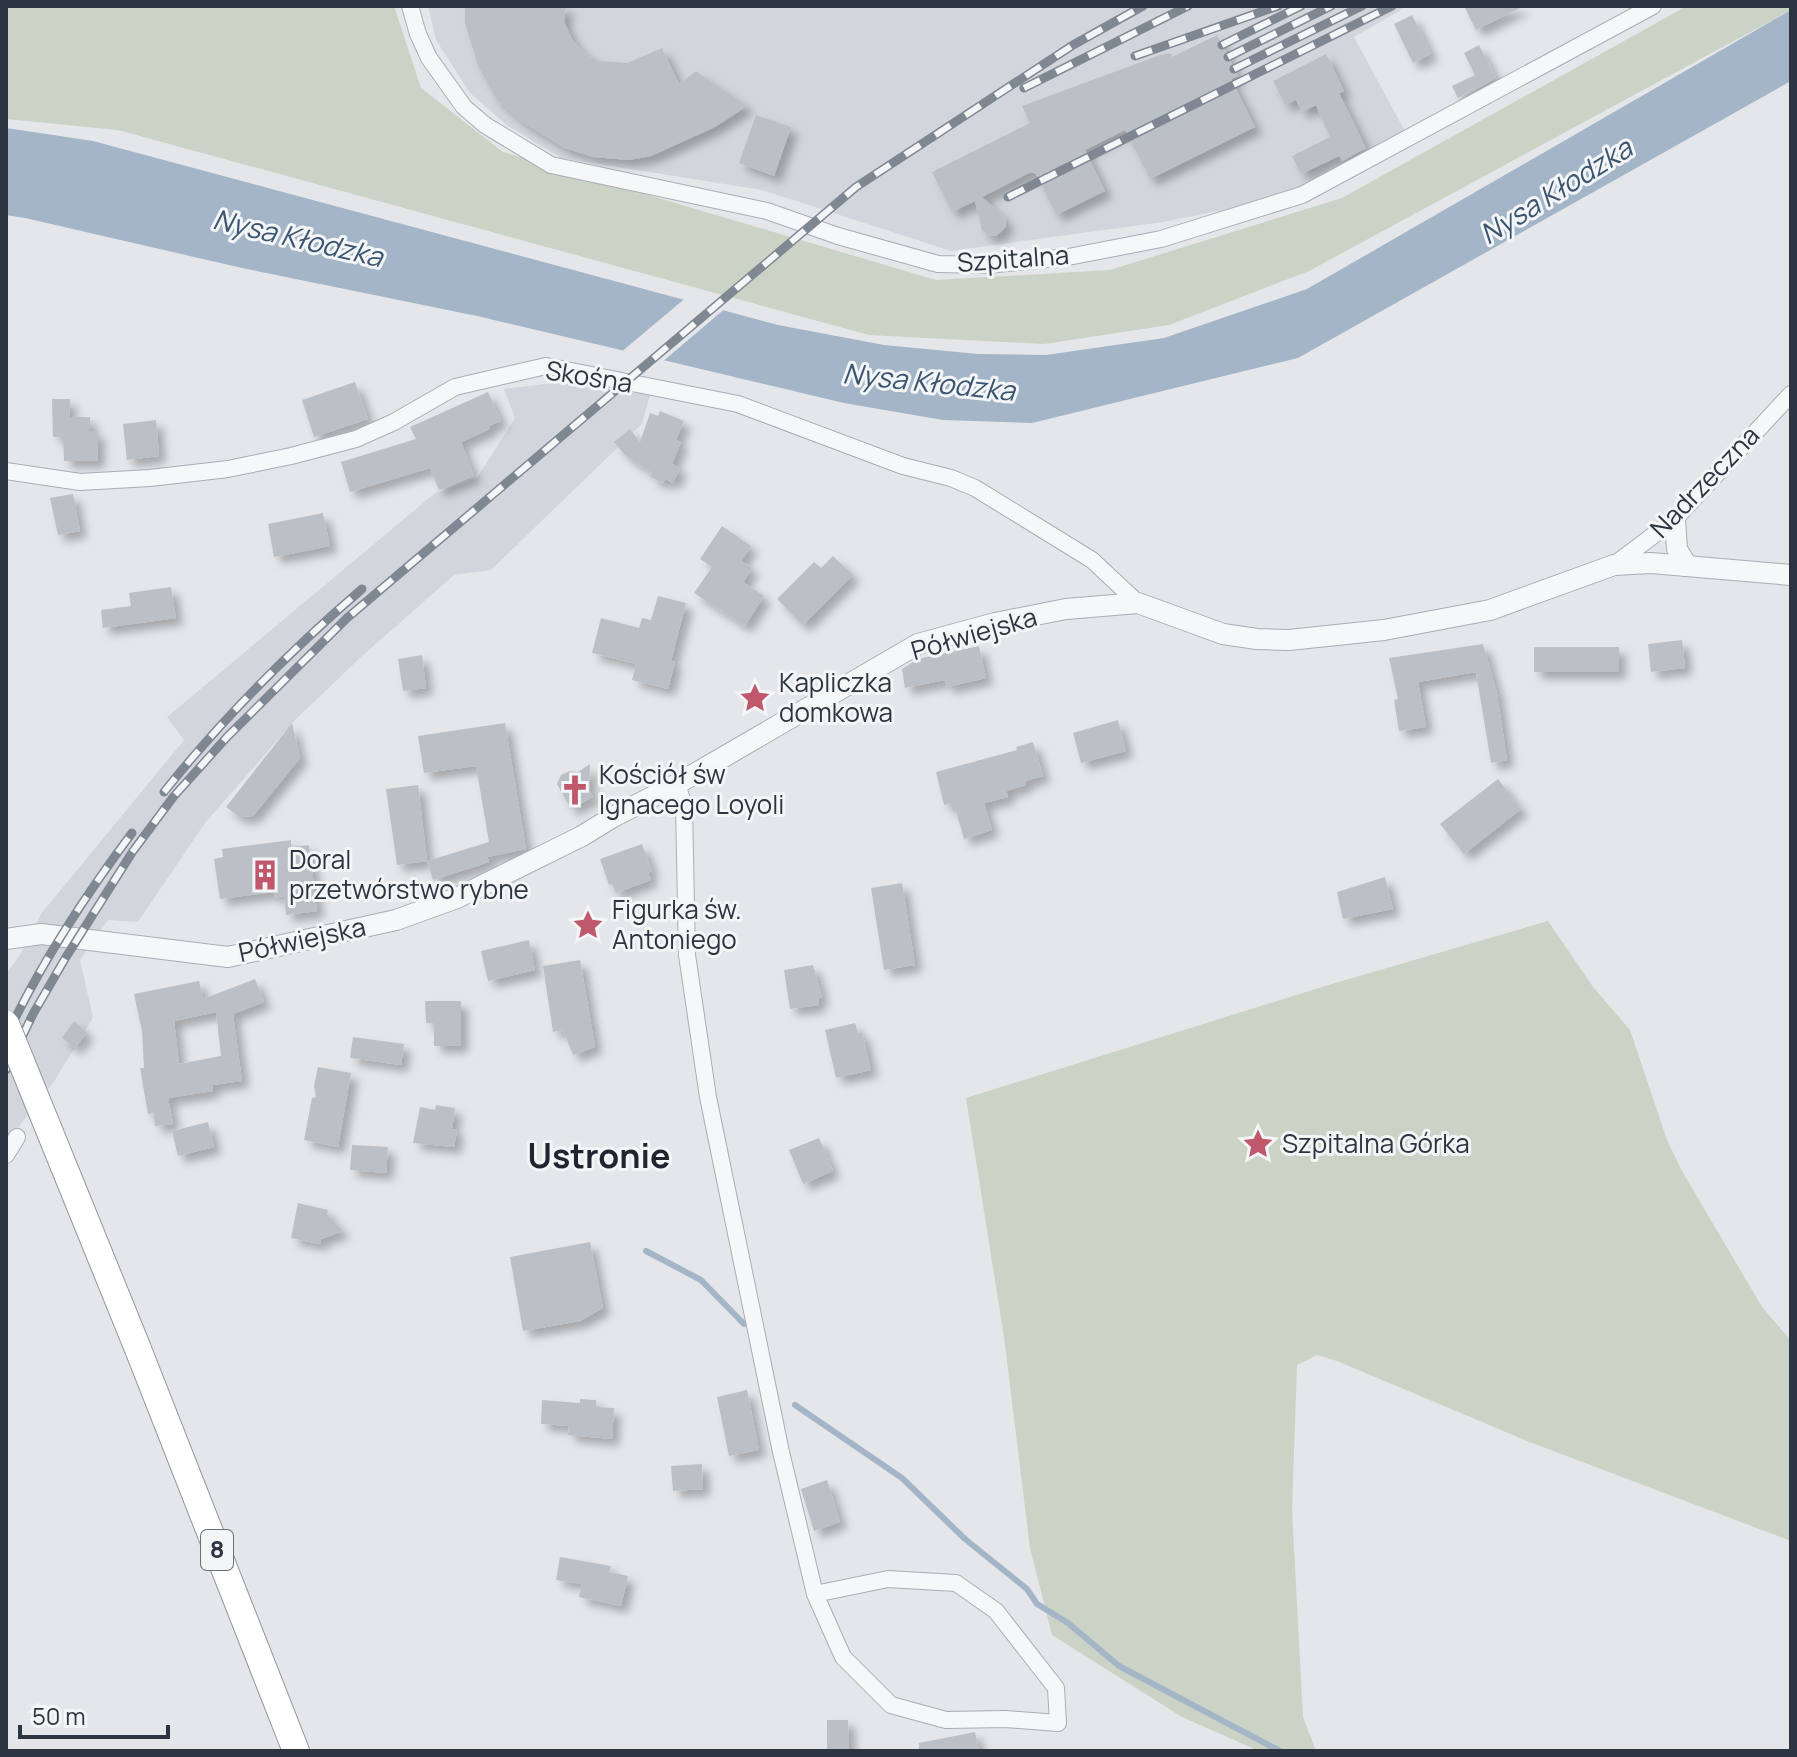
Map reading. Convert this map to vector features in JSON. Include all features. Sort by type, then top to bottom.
[{"type":"highway","name":"8","points":[[6,1024],[296,1751]]},
{"type":"street","name":"Szpitalna","points":[[410,6],[429,58],[464,107],[485,125],[551,165],[767,211],[838,236],[938,264],[988,265],[1068,257],[1161,239],[1302,195],[1653,6]]},
{"type":"street","name":"Skośna","points":[[6,471],[80,482],[228,469],[356,439],[394,422],[455,387],[546,366],[738,404],[903,466],[951,478],[987,495],[1092,560],[1138,603]]},
{"type":"street","name":"Nadrzeczna","points":[[1614,565],[1675,519],[1791,394]]},
{"type":"street","points":[[1675,519],[1677,549],[1687,566]]},
{"type":"street","name":"Półwiejska","points":[[6,939],[41,934],[228,957],[396,920],[457,898],[582,836],[918,644],[995,623],[1066,609],[1138,603],[1223,634],[1289,640],[1384,630],[1490,610],[1614,565],[1651,563],[1791,575]]},
{"type":"street","points":[[677,784],[684,806],[687,955],[708,1097],[778,1439],[815,1594],[843,1657],[891,1705],[946,1720],[1006,1719],[1058,1723],[1056,1688],[996,1611],[956,1583],[888,1579],[815,1594]]},
{"type":"street","points":[[6,1155],[17,1137]]},
{"type":"shaded area","points":[[6,6],[394,6],[421,88],[503,152],[936,280],[1110,270],[1342,198],[1687,6],[1791,6],[1791,10],[1309,271],[1169,325],[1044,344],[869,335],[118,130],[6,119]]},
{"type":"shaded area","points":[[428,6],[1408,6],[1354,37],[1407,135],[1269,201],[1163,222],[951,251],[762,190],[561,158],[508,126],[470,93],[436,40]]},
{"type":"shaded area","points":[[562,382],[650,395],[642,424],[491,570],[454,575],[295,720],[205,823],[138,922],[108,920],[80,960],[93,1018],[55,1080],[6,1143],[6,974],[20,955],[41,914],[184,740],[167,717],[434,494],[477,478],[515,418],[504,389]]},
{"type":"shaded area","points":[[1548,921],[1593,987],[1630,1030],[1667,1140],[1682,1171],[1762,1307],[1791,1344],[1791,1541],[1527,1441],[1317,1355],[1297,1365],[1292,1510],[1303,1717],[1316,1751],[1259,1751],[1182,1717],[1052,1635],[1030,1548],[1004,1337],[966,1098],[1325,986]]},
{"type":"water","name":"Nysa Kłodzka","points":[[1791,10],[1791,81],[1298,358],[1032,423],[943,420],[844,403],[477,316],[6,215],[6,128],[93,141],[778,325],[884,345],[978,354],[1046,355],[1164,338],[1307,289]]},
{"type":"pier","points":[[688,296],[727,307],[661,363],[620,353]]},
{"type":"building","points":[[465,6],[566,6],[564,22],[572,39],[583,52],[598,61],[627,63],[662,48],[679,84],[696,71],[747,106],[715,127],[651,156],[629,160],[593,157],[565,148],[524,123],[497,100],[478,66],[465,23]]},
{"type":"building","points":[[1464,6],[1524,6],[1476,30]]},
{"type":"building","points":[[1412,15],[1431,54],[1413,63],[1394,24]]},
{"type":"building","points":[[1217,35],[1238,76],[1231,79],[1255,127],[1150,179],[1125,130],[1085,150],[1105,191],[1056,215],[1036,174],[1031,172],[982,197],[1005,218],[1006,227],[996,236],[982,230],[975,201],[952,212],[932,172],[1030,123],[1022,106],[1160,55],[1170,53],[1172,57]]},
{"type":"building","points":[[1479,45],[1496,78],[1458,98],[1452,86],[1475,75],[1464,53]]},
{"type":"building","points":[[1326,54],[1344,91],[1339,93],[1366,148],[1342,161],[1339,156],[1301,174],[1292,156],[1330,137],[1316,105],[1302,112],[1296,100],[1285,105],[1273,81]]},
{"type":"building","points":[[756,115],[791,127],[774,176],[739,163]]},
{"type":"building","points":[[355,382],[368,419],[314,437],[302,400]]},
{"type":"building","points":[[488,392],[501,421],[461,442],[474,476],[439,490],[430,468],[350,492],[341,462],[416,439],[410,427]]},
{"type":"building","points":[[52,399],[70,399],[69,417],[90,417],[90,431],[98,431],[98,461],[64,461],[63,437],[53,437]]},
{"type":"building","points":[[660,411],[684,421],[676,440],[681,442],[672,464],[680,468],[673,483],[665,479],[663,483],[650,477],[652,473],[625,455],[614,442],[630,429],[640,442],[650,413],[658,416]]},
{"type":"building","points":[[156,420],[159,456],[127,460],[123,424]]},
{"type":"building","points":[[73,494],[80,531],[58,535],[50,498]]},
{"type":"building","points":[[323,513],[330,546],[274,557],[268,524]]},
{"type":"building","points":[[722,526],[751,546],[741,561],[752,568],[743,582],[764,596],[745,626],[694,593],[712,567],[700,559]]},
{"type":"building","points":[[833,556],[853,575],[803,625],[777,599],[814,562],[821,568]]},
{"type":"building","points":[[171,587],[176,618],[103,628],[101,610],[131,606],[129,593]]},
{"type":"building","points":[[658,596],[686,603],[671,661],[675,662],[668,689],[632,680],[636,664],[592,653],[601,618],[639,628],[642,618],[651,620]]},
{"type":"building","points":[[1682,640],[1685,668],[1651,672],[1648,644]]},
{"type":"building","points":[[1483,644],[1497,694],[1507,760],[1491,763],[1476,672],[1418,682],[1426,727],[1399,731],[1394,700],[1398,699],[1389,658]]},
{"type":"building","points":[[979,646],[986,678],[947,687],[945,680],[905,688],[902,669],[918,659]]},
{"type":"building","points":[[1534,647],[1619,647],[1619,672],[1534,672]]},
{"type":"building","points":[[422,655],[426,688],[403,691],[398,659]]},
{"type":"building","points":[[1118,720],[1126,751],[1081,763],[1073,733]]},
{"type":"building","points":[[292,723],[300,758],[253,816],[240,817],[226,807]]},
{"type":"building","points":[[505,723],[526,849],[487,857],[489,862],[433,880],[427,861],[489,842],[476,766],[424,773],[418,736]]},
{"type":"building","points":[[1033,742],[1043,776],[1006,791],[1008,797],[984,803],[992,830],[964,839],[956,811],[950,803],[944,805],[936,772],[1017,750],[1016,747]]},
{"type":"building","name":"Kościół św Ignacego Loyoli","points":[[590,764],[589,790],[593,797],[571,809],[557,784],[561,775],[578,772]]},
{"type":"building","points":[[1498,779],[1521,809],[1464,854],[1440,824]]},
{"type":"building","points":[[418,785],[427,861],[397,865],[386,789]]},
{"type":"building","name":"Doral przetwórstwo rybne","points":[[291,840],[291,847],[309,845],[317,911],[286,915],[284,896],[275,898],[274,892],[220,899],[214,859],[223,857],[222,849]]},
{"type":"building","points":[[642,844],[652,871],[648,873],[651,880],[616,893],[612,884],[609,885],[600,859]]},
{"type":"building","points":[[1385,877],[1393,909],[1343,919],[1337,892]]},
{"type":"building","points":[[902,883],[915,965],[884,970],[871,888]]},
{"type":"building","points":[[529,940],[535,970],[488,981],[481,951]]},
{"type":"building","points":[[580,960],[595,1047],[573,1055],[563,1030],[553,1032],[543,966]]},
{"type":"building","points":[[813,965],[822,997],[818,998],[819,1005],[790,1009],[784,970]]},
{"type":"building","points":[[255,979],[264,1002],[233,1014],[242,1081],[212,1085],[213,1091],[168,1098],[173,1124],[155,1126],[154,1113],[148,1114],[140,1068],[144,1068],[142,1031],[134,994],[199,981],[203,999]],"holes":[[[216,1012],[221,1056],[179,1064],[174,1021]]]},
{"type":"building","points":[[425,1001],[461,1001],[461,1046],[434,1046],[434,1023],[426,1023]]},
{"type":"building","points":[[74,1021],[87,1032],[75,1048],[62,1038]]},
{"type":"building","points":[[855,1023],[858,1033],[862,1032],[871,1070],[836,1078],[825,1030]]},
{"type":"building","points":[[353,1037],[404,1044],[401,1065],[350,1058]]},
{"type":"building","points":[[318,1067],[351,1073],[338,1147],[304,1140],[312,1098],[316,1097],[314,1086]]},
{"type":"building","points":[[436,1105],[455,1108],[452,1129],[457,1130],[454,1147],[413,1143],[420,1107],[435,1110]]},
{"type":"building","points":[[208,1122],[214,1147],[178,1156],[172,1131]]},
{"type":"building","points":[[819,1138],[833,1171],[803,1184],[789,1150]]},
{"type":"building","points":[[352,1145],[388,1147],[386,1173],[350,1170]]},
{"type":"building","points":[[298,1203],[328,1210],[327,1214],[343,1231],[321,1239],[320,1244],[291,1238]]},
{"type":"building","points":[[590,1242],[603,1308],[580,1321],[523,1331],[510,1257]]},
{"type":"building","points":[[747,1390],[759,1450],[729,1456],[717,1397]]},
{"type":"building","points":[[580,1399],[596,1400],[596,1407],[614,1408],[612,1439],[568,1435],[569,1426],[541,1424],[542,1400],[580,1403]]},
{"type":"building","points":[[702,1464],[703,1489],[673,1491],[671,1466]]},
{"type":"building","points":[[827,1480],[840,1522],[814,1531],[801,1489]]},
{"type":"building","points":[[560,1557],[611,1566],[609,1572],[628,1576],[621,1606],[579,1597],[582,1584],[556,1580]]},
{"type":"building","points":[[827,1720],[848,1720],[849,1751],[827,1751]]},
{"type":"building","points":[[975,1732],[979,1751],[919,1751],[919,1743]]},
{"type":"waterway","points":[[646,1251],[701,1280],[744,1324]]},
{"type":"waterway","points":[[795,1405],[902,1478],[965,1539],[1027,1589],[1037,1604],[1068,1623],[1119,1666],[1280,1751]]},
{"type":"railway","points":[[6,1070],[33,1014],[66,957],[133,851],[174,796],[227,737],[347,618],[856,187],[1073,45],[1143,6]]},
{"type":"railway","points":[[1024,88],[1188,6]]},
{"type":"railway","points":[[1135,56],[1278,6]]},
{"type":"railway","points":[[1222,45],[1301,6]]},
{"type":"railway","points":[[1228,57],[1331,6]]},
{"type":"railway","points":[[1234,69],[1362,6]]},
{"type":"railway","points":[[1008,197],[1392,6]]},
{"type":"railway","points":[[164,792],[258,686],[362,589]]},
{"type":"railway","points":[[6,1037],[64,932],[132,833]]},
{"type":"place","name":"Kapliczka domkowa","points":[[755,698]]},
{"type":"place","name":"Kościół św Ignacego Loyoli","points":[[575,790]]},
{"type":"place","name":"Doral przetwórstwo rybne","points":[[265,875]]},
{"type":"place","name":"Figurka św. Antoniego","points":[[588,925]]},
{"type":"place","name":"Szpitalna Górka","points":[[1258,1144]]},
{"type":"district","name":"Ustronie","points":[[599,1156]]}]
